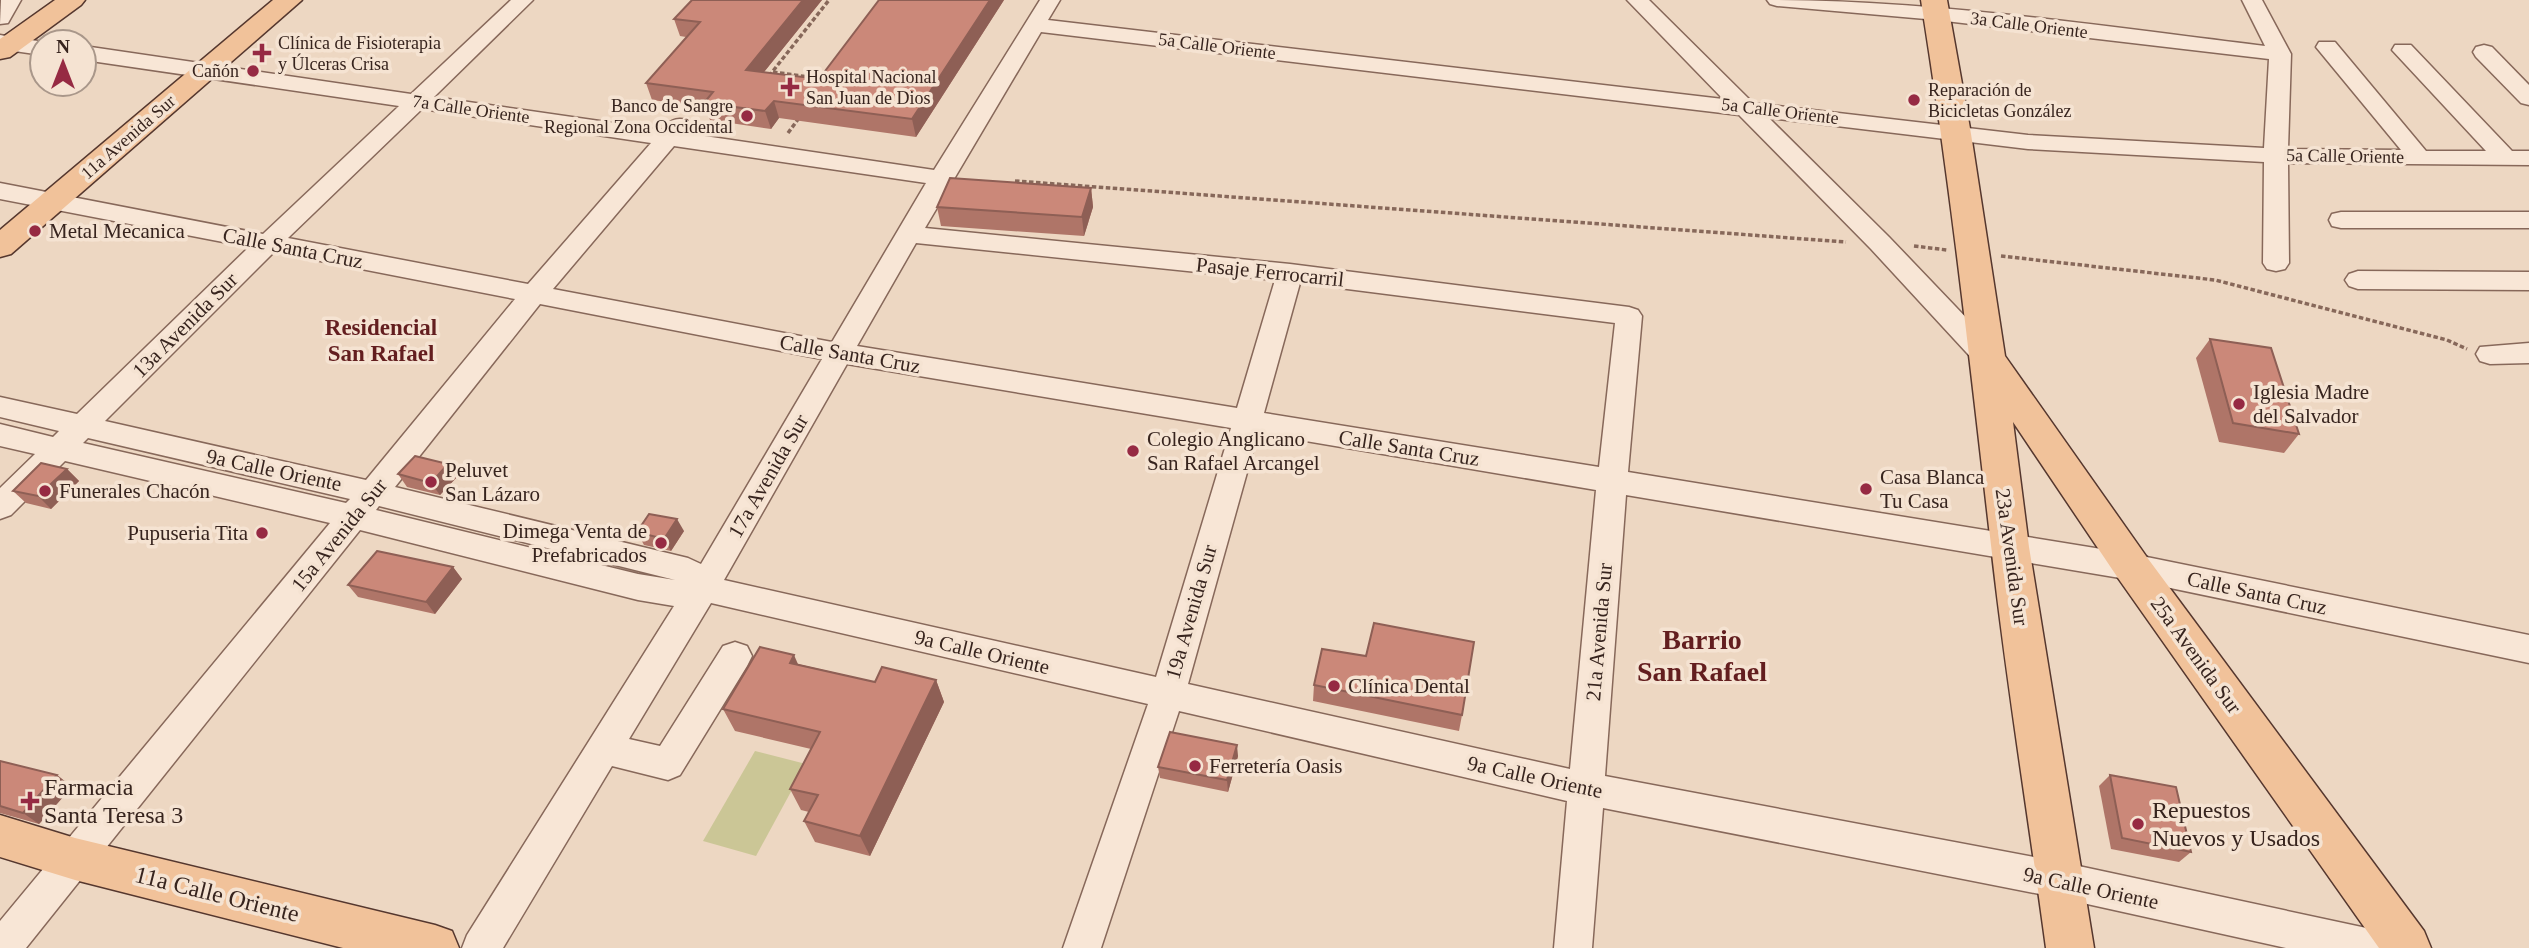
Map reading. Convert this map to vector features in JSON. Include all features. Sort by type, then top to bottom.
[{"type":"main road","points":[[3,46],[72,0]]},
{"type":"main road","name":"11a Avenida Sur","points":[[0,247],[289,0]]},
{"type":"main road","name":"23a Avenida Sur","points":[[1936,7],[1957,134],[1988,358],[2010,547],[2070,948]]},
{"type":"main road","name":"25a Avenida Sur","points":[[1988,358],[2132,567],[2407,948]]},
{"type":"main road","name":"11a Calle Oriente","points":[[0,836],[75,859],[435,948]]},
{"type":"street","points":[[0,18],[11,0]]},
{"type":"street","name":"13a Avenida Sur","points":[[0,507],[268,243],[523,0]]},
{"type":"street","name":"17a Avenida Sur","points":[[481,948],[703,588],[945,171],[1050,0]]},
{"type":"street","points":[[1637,0],[1880,243],[1988,358]]},
{"type":"street","name":"3a Calle Oriente","points":[[1777,0],[1936,7],[2280,54]]},
{"type":"street","points":[[2252,0],[2280,54],[2276,263]]},
{"type":"street","name":"5a Calle Oriente","points":[[1034,25],[1957,134],[2106,149],[2276,155],[2518,158]]},
{"type":"street","points":[[3,46],[28,47]]},
{"type":"street","points":[[2327,47],[2419,157]]},
{"type":"street","points":[[2403,50],[2518,158]]},
{"type":"street","points":[[2484,52],[2529,98]]},
{"type":"street","name":"7a Calle Oriente","points":[[98,54],[213,65],[945,171]]},
{"type":"street","name":"15a Avenida Sur","points":[[2,948],[535,293],[673,131]]},
{"type":"street","name":"Calle Santa Cruz","points":[[0,191],[839,353],[2132,567],[2529,649]]},
{"type":"street","points":[[2340,220],[2529,220]]},
{"type":"street","name":"Pasaje Ferrocarril","points":[[909,234],[1290,273],[1629,316]]},
{"type":"street","name":"19a Avenida Sur","points":[[1082,948],[1168,694],[1290,273]]},
{"type":"street","points":[[2358,280],[2529,281]]},
{"type":"street","name":"21a Avenida Sur","points":[[1573,948],[1612,481],[1629,316]]},
{"type":"street","points":[[2480,352],[2529,353]]},
{"type":"street","name":"9a Calle Oriente","points":[[0,407],[364,505],[638,587],[671,594],[703,588],[1587,789],[2060,880],[2371,948]]},
{"type":"street","name":"9a Calle Oriente","points":[[0,435],[58,450],[364,505]]},
{"type":"street","points":[[606,748],[667,764],[735,656]]},
{"type":"path","points":[[764,82],[830,0]]},
{"type":"path","points":[[772,72],[829,79],[821,90]]},
{"type":"path","points":[[788,133],[805,111]]},
{"type":"path","points":[[1015,181],[1797,240],[1880,243],[2215,280],[2447,340],[2480,352]]},
{"type":"shaded area","points":[[755,751],[806,764],[756,856],[703,841]]},
{"type":"building","points":[[692,0],[803,0],[746,70],[819,79],[879,0],[990,0],[912,119],[774,101],[765,111],[704,103],[713,92],[646,83],[700,22],[674,19]]},
{"type":"building","points":[[950,178],[1091,188],[1082,217],[937,207]]},
{"type":"building","points":[[2210,339],[2271,348],[2299,434],[2233,423]]},
{"type":"building","points":[[415,456],[448,464],[431,483],[398,474]]},
{"type":"building","points":[[41,463],[67,469],[38,496],[13,491]]},
{"type":"building","points":[[649,514],[677,519],[664,539],[637,532]]},
{"type":"building","points":[[377,551],[453,567],[426,602],[348,585]]},
{"type":"building","points":[[1374,623],[1474,642],[1462,715],[1314,685],[1322,649],[1366,656]]},
{"type":"building","points":[[760,647],[794,655],[790,663],[875,682],[882,667],[936,680],[860,836],[804,821],[818,795],[790,789],[820,732],[723,709]]},
{"type":"building","name":"Ferretería Oasis","points":[[1170,732],[1237,745],[1227,780],[1158,767]]},
{"type":"building","points":[[0,761],[57,775],[23,813],[0,806]]},
{"type":"building","name":"Repuestos Nuevos y Usados","points":[[2110,775],[2176,787],[2191,852],[2122,838]]},
{"type":"place","name":"Clínica de Fisioterapia y Úlceras Crisa","points":[[262,53]]},
{"type":"place","name":"Cañón","points":[[253,71]]},
{"type":"place","name":"Hospital Nacional San Juan de Dios","points":[[790,87]]},
{"type":"place","name":"Reparación de Bicicletas González","points":[[1914,100]]},
{"type":"place","name":"Banco de Sangre Regional Zona Occidental","points":[[747,116]]},
{"type":"place","name":"Metal Mecanica","points":[[35,231]]},
{"type":"place","name":"Iglesia Madre del Salvador","points":[[2239,404]]},
{"type":"place","name":"Colegio Anglicano San Rafael Arcangel","points":[[1133,451]]},
{"type":"place","name":"Peluvet San Lázaro","points":[[431,482]]},
{"type":"place","name":"Casa Blanca Tu Casa","points":[[1866,489]]},
{"type":"place","name":"Funerales Chacón","points":[[45,491]]},
{"type":"place","name":"Pupuseria Tita","points":[[262,533]]},
{"type":"place","name":"Dimega Venta de Prefabricados","points":[[661,543]]},
{"type":"place","name":"Clínica Dental","points":[[1334,686]]},
{"type":"place","name":"Ferretería Oasis","points":[[1195,766]]},
{"type":"place","name":"Farmacia Santa Teresa 3","points":[[30,801]]},
{"type":"place","name":"Repuestos Nuevos y Usados","points":[[2138,824]]},
{"type":"district","name":"Residencial San Rafael","points":[[381,340]]},
{"type":"district","name":"Barrio San Rafael","points":[[1702,655]]}]
